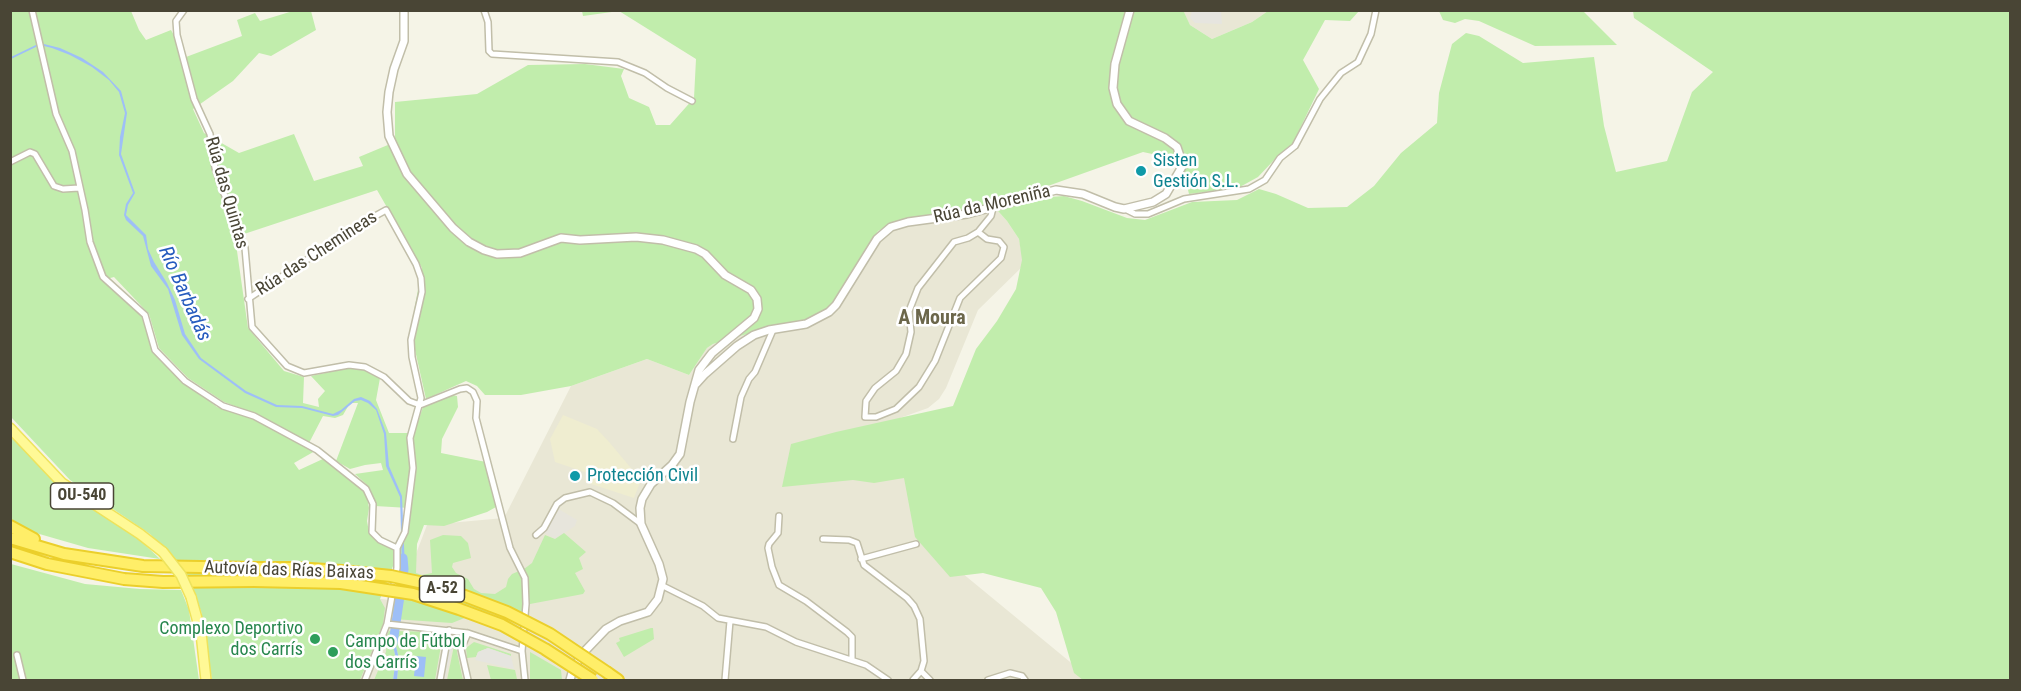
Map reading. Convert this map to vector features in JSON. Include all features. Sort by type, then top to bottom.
[{"type":"highway","points":[[10,526],[64,554]]},
{"type":"highway","name":"Autovía das Rías Baixas","points":[[10,537],[64,554],[143,566],[295,568],[391,576],[419,582],[507,612],[550,634],[618,681]]},
{"type":"highway","name":"Autovía das Rías Baixas","points":[[10,554],[58,572],[87,576],[163,582],[340,583],[414,594],[502,626],[545,649],[593,681]]},
{"type":"main road","name":"OU-540","points":[[10,428],[62,483],[140,534],[163,552],[181,574],[191,597],[201,633],[206,681]]},
{"type":"street","points":[[32,10],[56,114],[72,152],[86,210],[90,242],[103,276],[145,315],[155,350],[185,381],[223,406],[254,416],[317,450],[366,489],[373,504],[372,532],[380,540],[397,548]]},
{"type":"street","name":"Rúa das Quintas","points":[[184,10],[176,21],[177,35],[194,99],[210,134],[215,168],[244,248],[252,327],[287,366],[304,373],[349,365],[365,367],[384,377],[409,401],[420,405]]},
{"type":"street","points":[[404,10],[404,42],[394,69],[387,112],[389,136],[399,161],[425,197],[453,228],[470,242],[497,254],[530,250],[561,238],[580,240],[636,237],[663,240],[696,249],[705,254],[725,275],[751,290],[758,304],[754,318],[712,353],[699,370],[693,388],[680,454],[646,491],[642,499],[641,524],[659,564],[663,579],[658,599],[648,612],[620,621],[606,629],[583,653],[573,669],[570,681]]},
{"type":"street","points":[[484,10],[488,22],[489,51],[492,54],[618,63],[645,73],[667,88],[693,101]]},
{"type":"street","name":"Rúa da Moreniña","points":[[693,388],[705,374],[737,346],[754,335],[806,324],[829,312],[836,305],[877,238],[891,227],[993,208],[1056,190],[1083,194],[1115,207],[1124,208],[1138,207],[1153,202],[1166,194],[1183,165],[1177,147],[1165,138],[1129,121],[1117,104],[1113,88],[1115,64],[1130,10]]},
{"type":"street","points":[[1124,208],[1135,214],[1148,214],[1184,199],[1249,189],[1265,180],[1280,158],[1295,146],[1320,99],[1341,74],[1358,62],[1371,34],[1376,10]]},
{"type":"street","points":[[10,162],[30,152],[35,154],[54,186],[63,189],[79,188]]},
{"type":"street","points":[[978,232],[987,239],[999,241],[1004,247],[1001,258],[960,298],[935,361],[919,387],[896,408],[876,417],[865,417],[866,401],[875,388],[896,371],[906,354],[911,332],[909,311],[918,288],[954,242],[978,232],[991,216],[993,208]]},
{"type":"street","name":"Rúa das Chemineas","points":[[248,299],[359,225],[386,210],[416,264],[421,278],[422,292],[411,340],[412,357],[421,398],[420,405]]},
{"type":"street","points":[[733,439],[741,397],[749,379],[755,372],[773,330]]},
{"type":"street","points":[[365,681],[387,624],[397,568],[397,548],[404,535],[413,468],[410,438],[420,405],[467,388],[473,392],[477,401],[476,418],[510,548],[525,578],[526,604],[522,651],[525,681]]},
{"type":"street","points":[[536,535],[544,528],[557,504],[565,498],[580,493],[590,492],[601,496],[641,524]]},
{"type":"street","points":[[627,515],[640,515]]},
{"type":"street","points":[[779,516],[778,533],[768,544],[772,567],[779,585],[806,601],[852,637],[852,660]]},
{"type":"street","points":[[823,539],[849,540],[857,543],[861,559],[868,569],[907,598],[914,606],[920,619],[924,653],[921,671],[913,681]]},
{"type":"street","points":[[861,559],[915,544]]},
{"type":"street","points":[[663,586],[703,606],[718,618],[766,627],[796,642],[866,665],[885,680]]},
{"type":"street","points":[[725,681],[730,621]]},
{"type":"street","points":[[387,624],[468,633],[522,651]]},
{"type":"street","points":[[440,681],[449,630]]},
{"type":"street","points":[[468,633],[461,649],[468,681]]},
{"type":"street","points":[[17,655],[23,681]]},
{"type":"street","points":[[921,671],[928,680]]},
{"type":"street","points":[[988,681],[1010,673],[1022,676],[1025,681]]},
{"type":"shaded area","points":[[1183,11],[1268,11],[1252,22],[1212,39],[1190,25]]},
{"type":"shaded area","points":[[1192,11],[1221,11],[1222,24],[1195,23],[1190,18]]},
{"type":"shaded area","points":[[989,207],[998,211],[1019,239],[1024,265],[978,310],[946,388],[939,399],[928,408],[900,418],[928,545],[1092,680],[302,680],[348,595],[398,601],[427,525],[504,518],[571,386],[647,359],[689,375],[707,348],[713,344],[816,317],[841,294],[878,231],[886,226],[903,219],[941,216]]},
{"type":"shaded area","points":[[563,415],[597,429],[610,443],[641,480],[634,498],[585,482],[588,473],[555,462],[550,439]]},
{"type":"shaded area","points":[[557,508],[577,520],[575,526],[555,539],[545,533],[550,518]]},
{"type":"shaded area","points":[[450,640],[454,640],[445,680],[442,680]]},
{"type":"shaded area","points":[[488,648],[511,656],[514,669],[475,660],[478,652]]},
{"type":"green space","points":[[1183,10],[1190,25],[1212,39],[1252,22],[1268,11],[1359,11],[1350,21],[1325,20],[1303,60],[1319,89],[1293,143],[1258,177],[1238,188],[1189,194],[1184,173],[1175,164],[1165,163],[1157,155],[1143,152],[989,207],[894,222],[878,231],[841,294],[825,311],[804,321],[771,327],[713,344],[707,348],[689,375],[647,359],[571,386],[521,395],[485,395],[477,386],[466,381],[426,399],[415,350],[414,311],[422,268],[377,190],[235,237],[248,328],[284,371],[304,377],[303,403],[319,407],[318,399],[325,391],[311,376],[349,368],[364,369],[380,378],[376,400],[389,433],[414,433],[423,407],[452,395],[457,396],[458,407],[442,439],[441,453],[486,462],[496,507],[444,526],[424,525],[417,544],[416,573],[422,575],[432,573],[430,540],[443,535],[461,536],[468,543],[471,558],[453,563],[452,567],[481,593],[495,594],[506,587],[512,574],[532,563],[545,535],[555,539],[564,533],[586,552],[579,558],[583,569],[575,573],[585,591],[583,594],[530,604],[522,615],[492,613],[467,617],[452,623],[393,619],[393,601],[400,570],[401,543],[407,535],[409,508],[375,506],[366,484],[355,474],[383,470],[381,463],[350,469],[336,461],[358,403],[350,403],[343,415],[335,418],[323,416],[309,443],[256,414],[224,402],[188,378],[159,348],[149,314],[114,277],[103,280],[143,316],[153,352],[173,372],[217,407],[255,419],[315,451],[294,463],[299,470],[325,458],[361,488],[367,497],[369,532],[373,538],[394,550],[395,561],[380,599],[385,608],[383,624],[360,680],[212,680],[201,611],[192,590],[164,549],[150,534],[70,480],[11,417],[11,11],[131,11],[146,40],[171,30],[186,57],[242,36],[237,20],[255,13],[260,21],[293,11],[311,11],[316,30],[271,56],[259,53],[233,81],[193,109],[204,133],[239,153],[294,134],[314,181],[363,166],[359,157],[395,142],[395,102],[477,94],[528,65],[585,64],[624,69],[621,76],[629,98],[649,107],[656,125],[670,125],[694,98],[696,59],[619,11],[583,16],[582,11]]},
{"type":"green space","points":[[1439,11],[1583,11],[1617,45],[1535,46],[1479,21],[1465,19],[1455,23],[1443,20]]},
{"type":"green space","points":[[1633,11],[2010,11],[2010,680],[1083,680],[1074,673],[1056,612],[1041,588],[983,573],[950,577],[915,537],[904,478],[874,483],[853,480],[782,487],[791,444],[953,406],[976,349],[997,321],[1016,289],[1022,260],[1019,239],[998,211],[1036,198],[1064,196],[1127,218],[1145,220],[1192,202],[1237,200],[1259,189],[1308,208],[1347,207],[1374,186],[1401,153],[1437,123],[1439,93],[1452,44],[1466,33],[1479,36],[1523,63],[1594,57],[1604,126],[1616,172],[1667,161],[1692,92],[1713,72],[1634,18]]},
{"type":"green space","points":[[10,435],[62,489],[138,538],[160,559],[88,548],[29,531],[11,519]]},
{"type":"green space","points":[[11,564],[85,584],[181,590],[189,610],[199,680],[11,680]]},
{"type":"green space","points":[[653,628],[654,639],[624,657],[616,643],[620,641],[619,638]]},
{"type":"green space","points":[[392,630],[396,659],[393,680],[374,680],[386,652],[387,635]]},
{"type":"green space","points":[[395,631],[433,632],[427,643],[430,645],[435,632],[443,634],[435,680],[397,680],[399,659]]},
{"type":"green space","points":[[456,636],[459,639],[457,652],[463,680],[447,680]]},
{"type":"green space","points":[[474,642],[511,654],[511,656],[488,648],[478,652],[476,657],[467,658],[466,648]]},
{"type":"green space","points":[[530,652],[561,670],[562,680],[530,680]]},
{"type":"green space","points":[[487,665],[515,670],[517,679],[491,680]]},
{"type":"water","points":[[40,43],[60,48],[82,58],[103,72],[121,91],[127,113],[121,154],[135,193],[128,205],[126,215],[146,235],[148,249],[175,300],[185,334],[201,358],[246,391],[277,405],[302,406],[333,414],[354,399],[361,397],[370,401],[377,409],[386,433],[389,466],[402,496],[405,569],[402,568],[400,497],[386,466],[384,434],[376,410],[361,400],[355,401],[338,415],[333,416],[302,408],[276,407],[245,393],[199,359],[182,335],[168,289],[151,266],[143,236],[126,220],[124,215],[126,204],[133,193],[119,155],[125,113],[119,92],[109,80],[92,67],[52,48],[40,45],[11,59]]},
{"type":"water","points":[[392,630],[395,631],[399,659],[397,680],[393,680],[396,659]]},
{"type":"water","points":[[416,656],[426,657],[424,677],[414,676]]},
{"type":"waterway","points":[[393,643],[404,569],[403,558]]},
{"type":"place","name":"Sisten Gestión S.L.","points":[[1141,171]]},
{"type":"place","name":"Protección Civil","points":[[575,476]]},
{"type":"place","name":"Complexo Deportivo dos Carrís","points":[[315,639]]},
{"type":"place","name":"Campo de Fútbol dos Carrís","points":[[333,652]]},
{"type":"district","name":"A Moura","points":[[932,319]]},
{"type":"water label","name":"Río Barbadás","points":[[184,294]]}]
